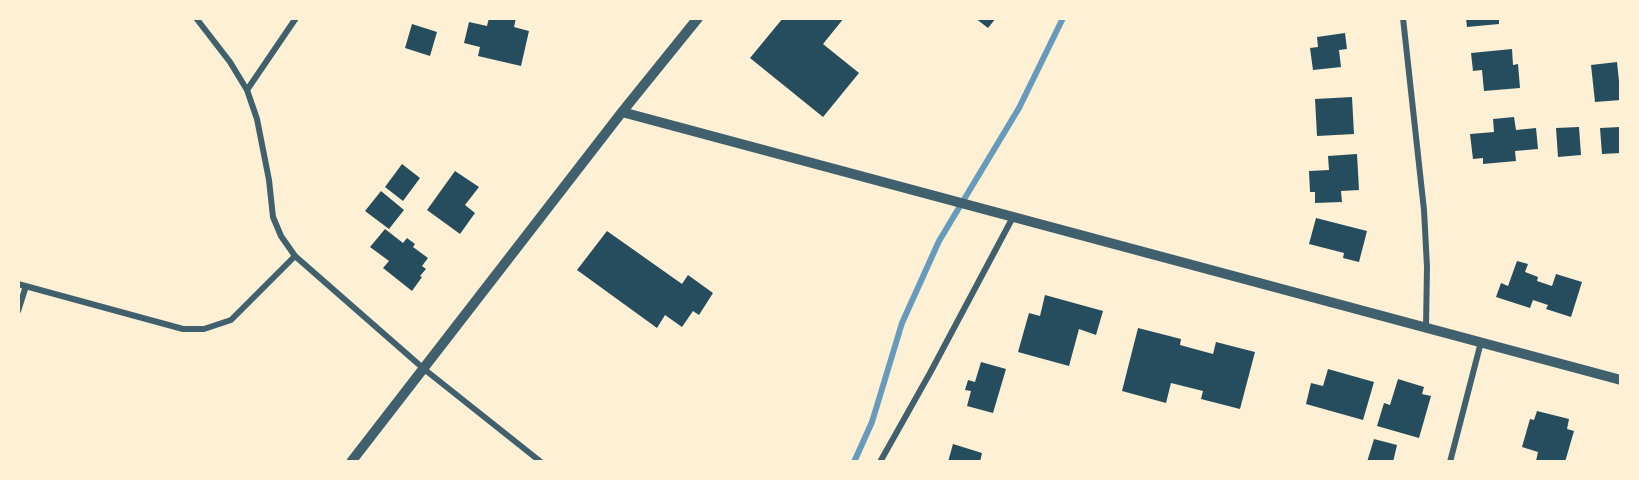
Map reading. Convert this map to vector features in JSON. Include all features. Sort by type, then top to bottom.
[{"type":"street","points":[[196,18],[230,62],[247,90],[257,119],[269,180],[273,217],[281,236],[295,256],[424,369],[541,462]]},
{"type":"street","points":[[247,90],[296,18]]},
{"type":"street","points":[[351,462],[622,112],[698,18]]},
{"type":"street","points":[[1404,18],[1424,210],[1427,267],[1426,327]]},
{"type":"street","points":[[622,112],[1621,380]]},
{"type":"street","points":[[880,462],[1013,217]]},
{"type":"street","points":[[18,284],[183,329],[204,329],[231,320],[295,256]]},
{"type":"street","points":[[18,311],[26,286]]},
{"type":"street","points":[[1450,462],[1481,342]]},
{"type":"building","points":[[489,18],[516,18],[514,27],[529,31],[521,66],[478,56],[480,47],[464,43],[469,22],[487,26]]},
{"type":"building","points":[[783,18],[844,18],[823,44],[859,73],[823,117],[750,58]]},
{"type":"building","points":[[975,18],[996,18],[988,28]]},
{"type":"building","points":[[1466,18],[1499,18],[1499,24],[1467,27]]},
{"type":"building","points":[[412,24],[437,32],[430,56],[405,48]]},
{"type":"building","points":[[1345,33],[1347,49],[1339,50],[1341,67],[1313,70],[1310,48],[1318,47],[1317,37]]},
{"type":"building","points":[[1512,49],[1513,65],[1518,64],[1520,88],[1484,91],[1482,70],[1473,71],[1471,53]]},
{"type":"building","points":[[1617,62],[1621,100],[1595,102],[1591,65]]},
{"type":"building","points":[[1352,97],[1354,134],[1317,136],[1315,99]]},
{"type":"building","points":[[1514,117],[1516,130],[1536,128],[1538,149],[1515,151],[1516,161],[1483,164],[1483,158],[1473,159],[1470,134],[1494,132],[1493,119]]},
{"type":"building","points":[[1579,127],[1581,155],[1558,157],[1556,128]]},
{"type":"building","points":[[1620,127],[1621,153],[1602,154],[1600,128]]},
{"type":"building","points":[[1357,154],[1359,190],[1341,191],[1342,202],[1315,203],[1315,192],[1310,192],[1309,171],[1329,170],[1328,156]]},
{"type":"building","points":[[402,164],[420,178],[403,201],[385,187]]},
{"type":"building","points":[[455,171],[479,187],[465,205],[475,213],[460,234],[427,210]]},
{"type":"building","points":[[381,191],[404,210],[389,229],[365,211]]},
{"type":"building","points":[[1316,218],[1367,231],[1359,262],[1343,258],[1344,253],[1309,244]]},
{"type":"building","points":[[385,229],[403,243],[407,238],[415,244],[413,247],[428,258],[422,266],[426,269],[412,291],[383,268],[389,261],[370,247]]},
{"type":"building","points":[[607,231],[682,284],[688,275],[713,293],[699,315],[693,311],[682,327],[665,315],[657,328],[577,270]]},
{"type":"building","points":[[1517,261],[1528,264],[1525,272],[1538,277],[1537,281],[1552,286],[1556,274],[1582,282],[1571,317],[1546,309],[1548,305],[1533,300],[1530,308],[1496,297],[1501,283],[1508,286]]},
{"type":"building","points":[[1045,295],[1103,311],[1096,335],[1079,329],[1069,366],[1018,352],[1029,313],[1040,316]]},
{"type":"building","points":[[1138,328],[1181,339],[1180,345],[1213,354],[1216,342],[1255,352],[1240,409],[1201,399],[1203,391],[1171,383],[1166,403],[1122,391]]},
{"type":"building","points":[[981,362],[1006,369],[993,413],[967,406],[971,391],[965,390],[968,380],[975,382]]},
{"type":"building","points":[[1328,369],[1374,382],[1363,420],[1306,404],[1311,383],[1323,386]]},
{"type":"building","points":[[1398,379],[1424,387],[1422,394],[1431,396],[1419,438],[1377,426],[1384,403],[1390,405]]},
{"type":"building","points":[[1537,411],[1569,419],[1567,429],[1574,431],[1565,462],[1536,461],[1538,452],[1522,447],[1530,419],[1534,420]]},
{"type":"building","points":[[1374,439],[1397,445],[1393,462],[1367,462]]},
{"type":"building","points":[[953,444],[982,453],[980,462],[948,462]]},
{"type":"waterway","points":[[854,462],[872,422],[902,323],[939,241],[1019,108],[1063,18]]}]
